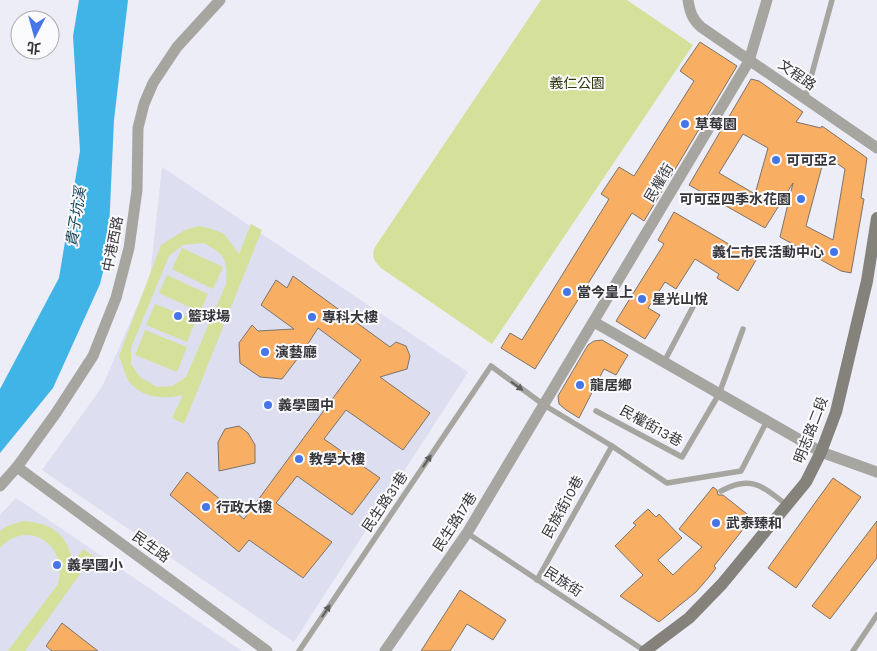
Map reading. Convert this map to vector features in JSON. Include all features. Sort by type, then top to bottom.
[{"type":"main road","name":"明志路二段","points":[[645,651],[689,618],[722,584],[806,482],[821,452],[836,412],[850,359],[877,218]]},
{"type":"street","name":"中港西路","points":[[0,486],[17,467],[56,413],[93,356],[116,298],[129,248],[137,190],[138,128],[144,104],[153,84],[177,46],[220,0]]},
{"type":"street","name":"文程路","points":[[688,0],[690,13],[694,21],[701,27],[877,148]]},
{"type":"street","name":"民權街","points":[[544,405],[749,61],[767,0]]},
{"type":"street","points":[[594,322],[821,452],[877,472]]},
{"type":"street","name":"民生路17巷","points":[[385,651],[467,533],[544,405]]},
{"type":"street","name":"民生路","points":[[17,467],[267,651]]},
{"type":"lane","points":[[805,99],[832,0]]},
{"type":"lane","points":[[664,362],[695,303]]},
{"type":"lane","points":[[719,394],[743,329]]},
{"type":"lane","name":"民生路31巷","points":[[299,651],[491,366],[544,405]]},
{"type":"lane","name":"民權街13巷","points":[[596,410],[682,457],[719,394]]},
{"type":"lane","points":[[544,405],[667,482],[741,471],[767,421]]},
{"type":"lane","name":"民族街10巷","points":[[537,580],[612,446]]},
{"type":"lane","points":[[721,491],[745,482],[760,485],[788,506]]},
{"type":"lane","name":"民族街","points":[[467,533],[645,651]]},
{"type":"lane","points":[[853,651],[877,615]]},
{"type":"shaded area","name":"義學國中","points":[[162,167],[468,372],[294,642],[42,470],[102,387],[150,277]]},
{"type":"shaded area","name":"義學國小","points":[[16,498],[242,651],[0,651],[0,515]]},
{"type":"green space","name":"義仁公園","points":[[541,0],[627,0],[693,45],[492,344],[381,268],[375,261],[373,253],[375,247]]},
{"type":"green space","points":[[251,224],[262,230],[184,424],[172,418],[183,395],[159,397],[138,390],[127,378],[119,356],[161,245],[185,230],[198,226],[224,234],[239,254]],"holes":[[[204,243],[217,251],[224,259],[226,284],[186,377],[172,386],[157,387],[140,377],[131,364],[131,348],[169,256],[183,245]]]},
{"type":"green space","points":[[182,248],[223,267],[213,289],[172,269]]},
{"type":"green space","points":[[167,275],[208,294],[200,312],[159,293]]},
{"type":"green space","points":[[155,304],[196,320],[187,342],[146,325]]},
{"type":"green space","points":[[145,330],[187,347],[177,372],[135,355]]},
{"type":"green space","points":[[23,521],[42,524],[57,532],[67,545],[73,564],[83,549],[93,556],[25,651],[8,651],[58,584],[60,570],[52,547],[43,540],[33,536],[22,535],[11,539],[0,548],[0,531],[7,526]]},
{"type":"water","name":"貴子坑溪","points":[[79,0],[128,0],[114,120],[108,252],[100,284],[53,388],[0,453],[0,389],[59,278],[80,151],[73,36]]},
{"type":"building","points":[[700,42],[737,66],[644,221],[632,213],[535,369],[501,348],[510,333],[522,340],[609,199],[601,194],[619,167],[634,176],[694,81],[680,71]]},
{"type":"building","points":[[751,79],[759,81],[803,112],[796,122],[821,128],[822,126],[867,158],[861,198],[864,199],[851,273],[841,271],[780,237],[793,183],[765,228],[689,185]],"holes":[[[743,134],[768,148],[755,194],[719,173]],[[825,155],[845,169],[833,240],[806,226]]]},
{"type":"building","points":[[674,212],[756,260],[738,291],[717,278],[719,274],[695,259],[676,289],[665,282],[648,308],[660,315],[645,339],[616,321],[664,244],[658,240]]},
{"type":"building","points":[[293,276],[390,347],[396,342],[406,346],[410,356],[407,369],[380,377],[430,413],[403,450],[346,410],[324,439],[380,478],[352,515],[297,476],[276,503],[332,542],[303,578],[249,540],[239,552],[170,495],[187,472],[244,519],[361,360],[318,328],[282,379],[260,377],[240,363],[239,343],[252,325],[258,331],[294,329],[261,305],[276,280],[287,288]]},
{"type":"building","name":"龍居鄉","points":[[602,340],[628,355],[616,375],[604,369],[579,418],[559,404],[558,396],[588,345],[594,341]]},
{"type":"building","points":[[239,426],[248,433],[255,445],[255,463],[219,471],[218,442],[225,429]]},
{"type":"building","points":[[833,478],[861,497],[796,588],[768,568]]},
{"type":"building","points":[[713,487],[717,490],[718,495],[723,495],[752,518],[696,592],[659,622],[620,596],[643,575],[615,546],[636,525],[633,523],[648,509],[656,517],[659,514],[682,538],[658,560],[673,575],[702,547],[679,529]]},
{"type":"building","points":[[877,521],[877,558],[830,619],[812,606]]},
{"type":"building","points":[[460,590],[506,620],[493,640],[467,624],[450,651],[421,651]]},
{"type":"building","points":[[62,623],[98,651],[52,651],[46,646]]},
{"type":"place","name":"草莓園","points":[[685,124]]},
{"type":"place","name":"可可亞2","points":[[776,160]]},
{"type":"place","name":"可可亞四季水花園","points":[[801,199]]},
{"type":"place","name":"義仁市民活動中心","points":[[834,252]]},
{"type":"place","name":"當今皇上","points":[[567,292]]},
{"type":"place","name":"星光山悅","points":[[642,299]]},
{"type":"place","name":"籃球場","points":[[178,316]]},
{"type":"place","name":"專科大樓","points":[[312,317]]},
{"type":"place","name":"演藝廳","points":[[265,352]]},
{"type":"place","name":"龍居鄉","points":[[580,385]]},
{"type":"place","name":"義學國中","points":[[268,405]]},
{"type":"place","name":"教學大樓","points":[[299,459]]},
{"type":"place","name":"行政大樓","points":[[206,507]]},
{"type":"place","name":"武泰臻和","points":[[716,523]]},
{"type":"place","name":"義學國小","points":[[57,565]]}]
